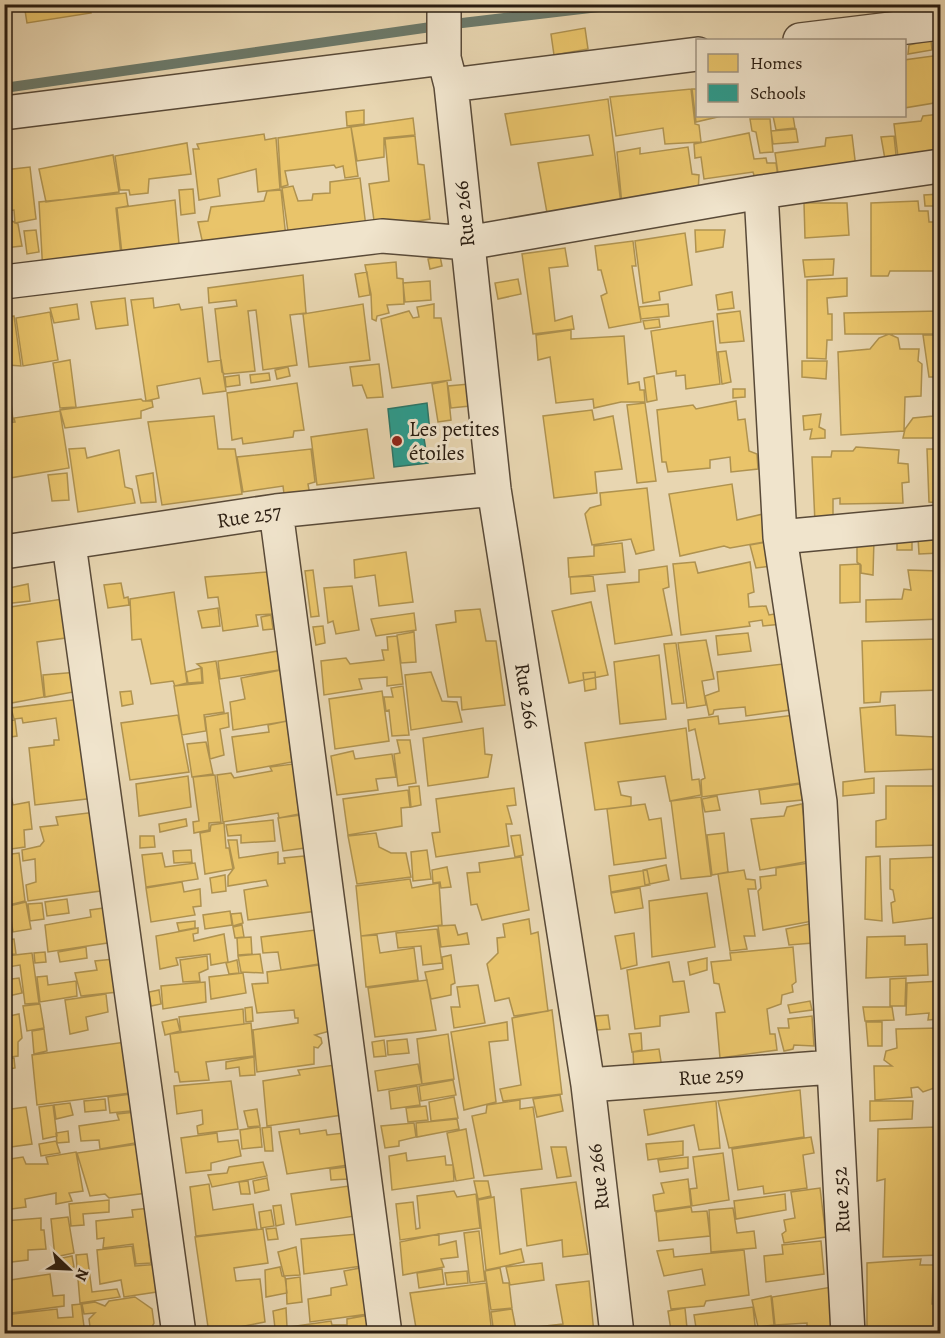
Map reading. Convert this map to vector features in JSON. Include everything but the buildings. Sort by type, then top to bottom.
[{"type":"street","name":"Rue 266","points":[[444,4],[447,71],[494,489],[588,1085],[616,1334]]},
{"type":"street","points":[[808,39],[940,23]]},
{"type":"street","points":[[4,113],[447,71],[696,54]]},
{"type":"street","points":[[4,282],[382,236],[467,243],[762,192],[940,166]]},
{"type":"street","name":"Rue 252","points":[[762,192],[780,537],[820,802],[848,1334]]},
{"type":"street","name":"Rue 257","points":[[4,552],[276,511],[494,489]]},
{"type":"street","points":[[276,511],[386,1334]]},
{"type":"street","points":[[780,537],[940,522]]},
{"type":"street","points":[[69,544],[179,1334]]},
{"type":"street","name":"Rue 259","points":[[588,1085],[833,1067]]},
{"type":"waterway","points":[[4,88],[445,25],[624,4]]},
{"type":"place","name":"Les petites étoiles","points":[[397,441]]}]
